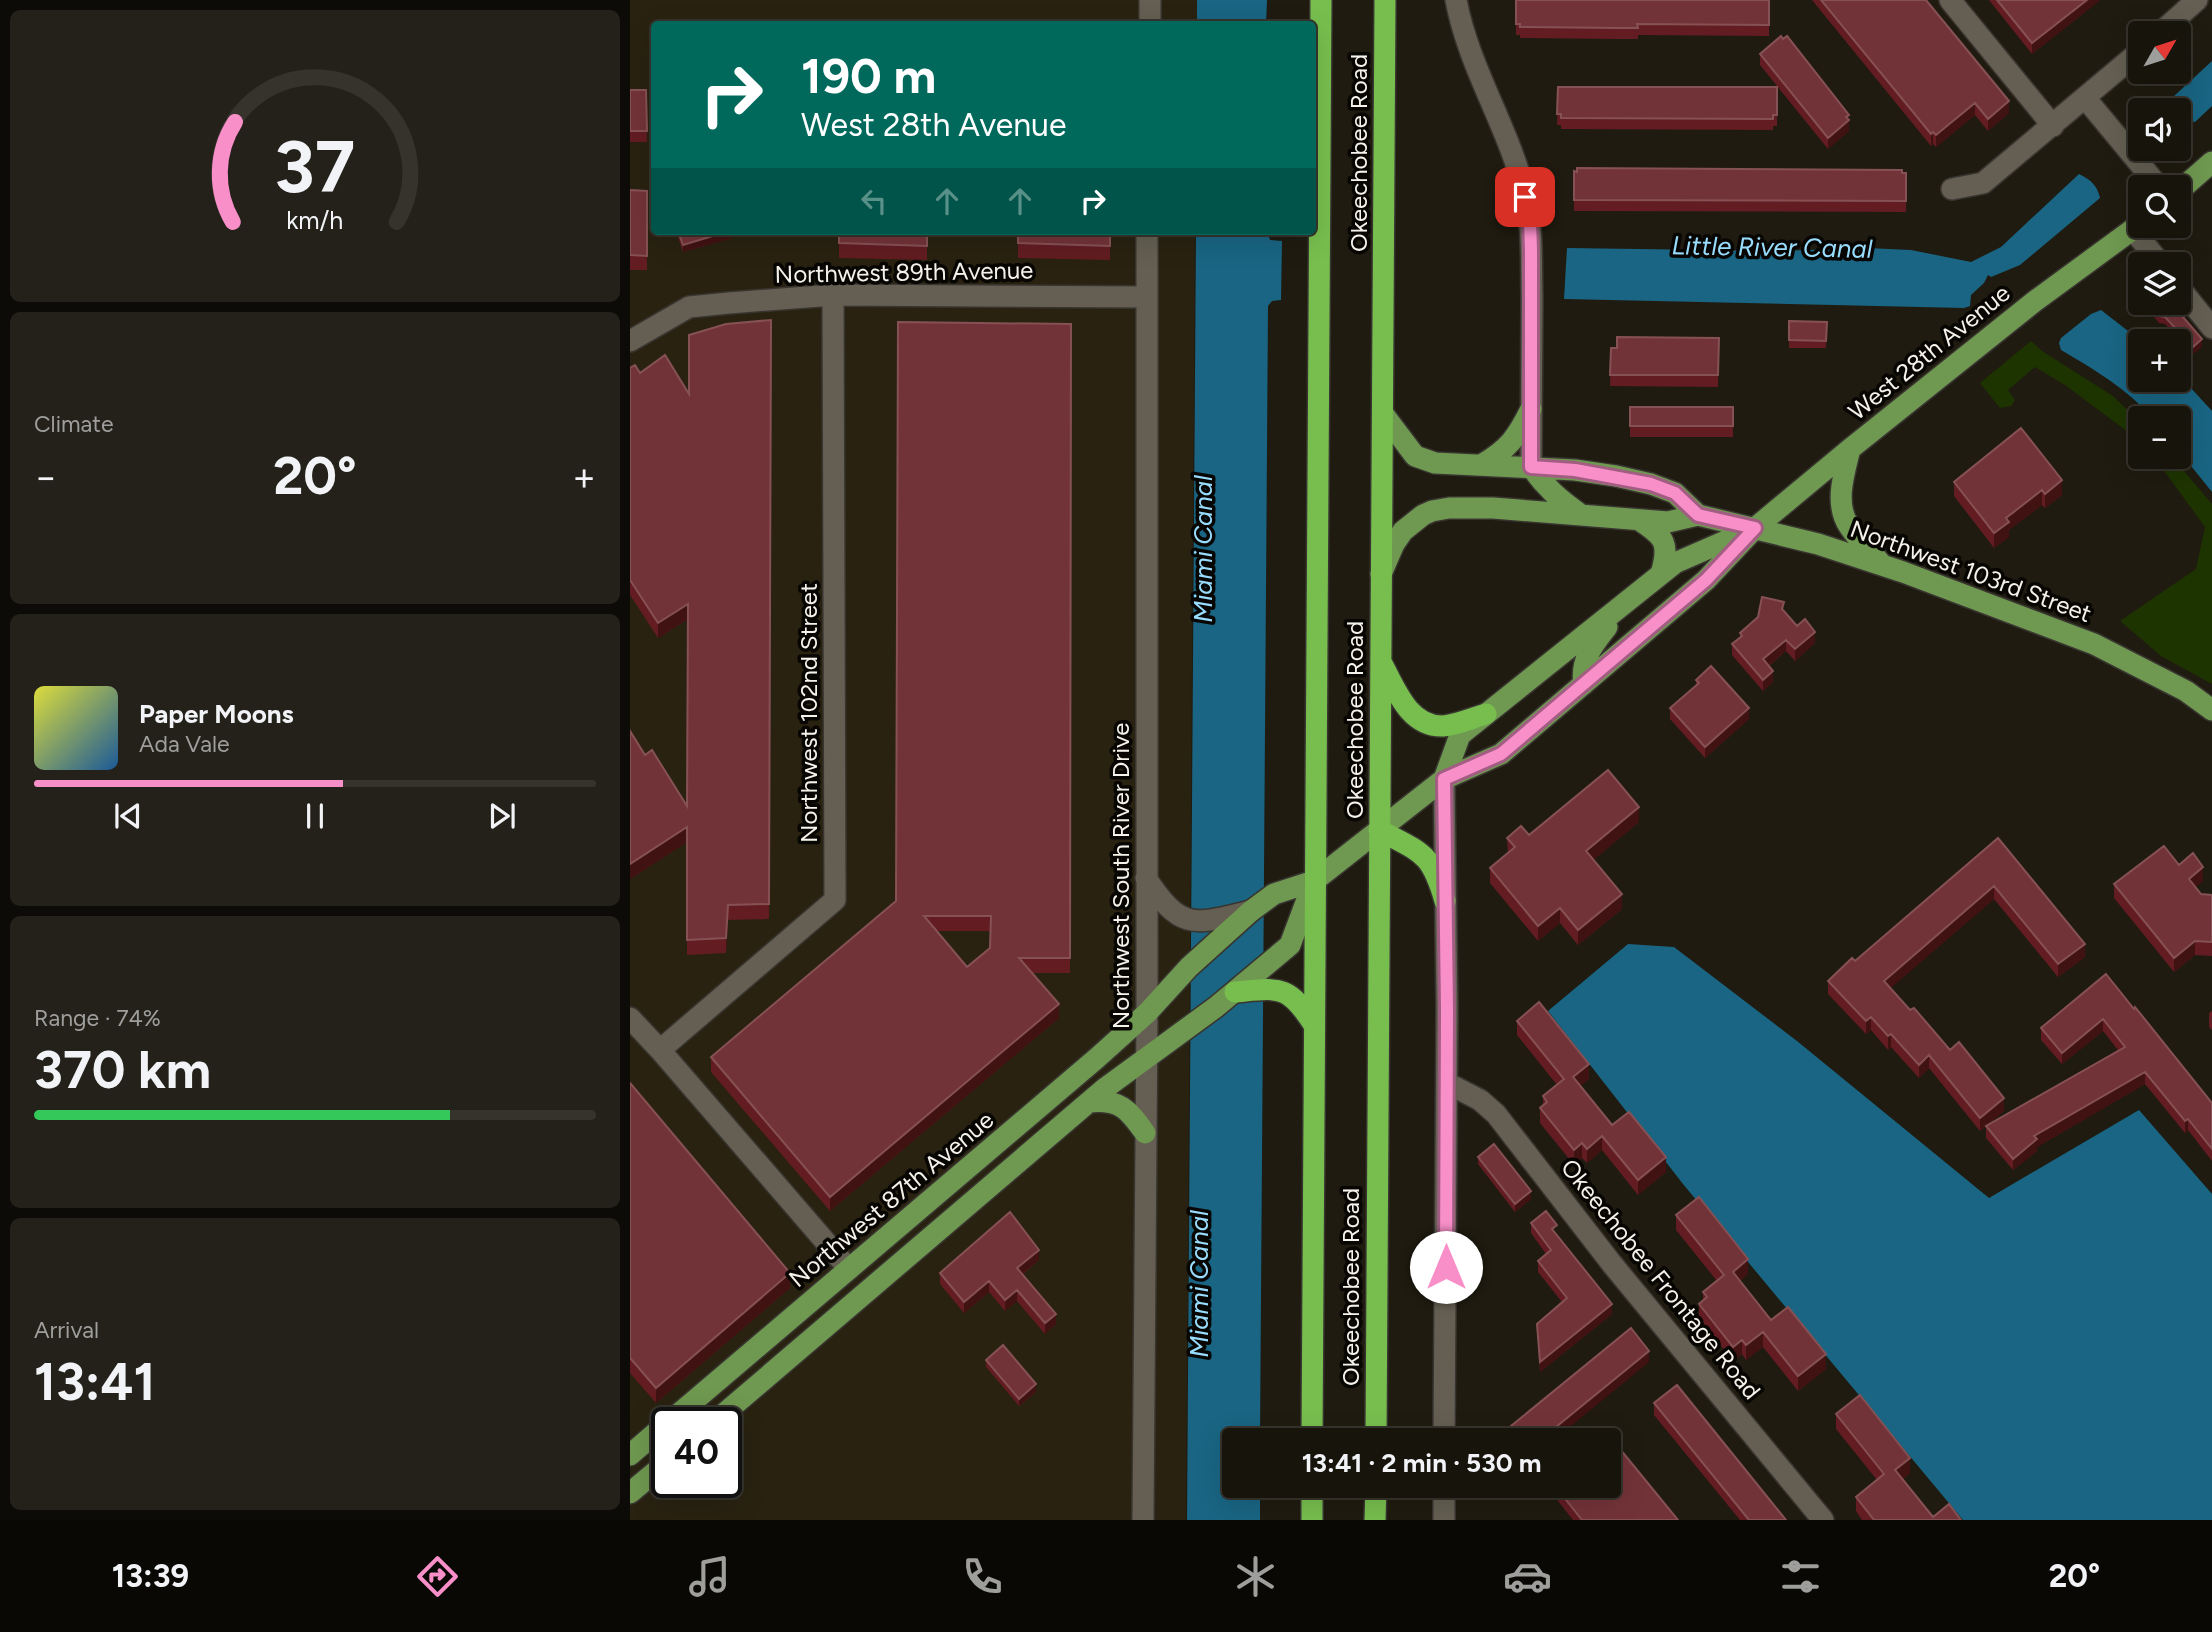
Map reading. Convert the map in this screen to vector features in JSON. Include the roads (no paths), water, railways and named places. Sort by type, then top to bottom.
[{"type":"highway","name":"Okeechobee Road","points":[[1312,1428],[1321,0]]},
{"type":"highway","name":"Okeechobee Road","points":[[1376,1428],[1385,0]]},
{"type":"highway","points":[[1380,660],[1405,706],[1413,716],[1424,722],[1446,726],[1486,715]]},
{"type":"highway","points":[[1379,830],[1427,859],[1437,874],[1445,901]]},
{"type":"highway","points":[[1234,992],[1272,989],[1284,991],[1293,996],[1314,1025]]},
{"type":"highway","points":[[1312,1498],[1312,1520]]},
{"type":"highway","points":[[1375,1520],[1376,1498]]},
{"type":"main road","points":[[2191,180],[2212,162]]},
{"type":"main road","name":"West 28th Avenue","points":[[1147,1013],[1189,967],[1274,894],[1314,881],[1444,779],[1501,754],[1706,580],[1755,528],[1850,449],[2035,301],[2128,234]]},
{"type":"main road","points":[[1481,465],[1506,450],[1531,409]]},
{"type":"main road","name":"Northwest 103rd Street","points":[[1384,415],[1415,456],[1423,460],[1602,474],[1651,484],[1675,493],[1698,515]]},
{"type":"main road","points":[[1850,449],[1841,495],[1842,511],[1848,526],[1883,566]]},
{"type":"main road","points":[[1531,467],[1556,497],[1582,515]]},
{"type":"main road","name":"Northwest 103rd Street","points":[[1381,577],[1394,544],[1403,531],[1432,511],[1449,508],[1493,508],[1668,522],[1698,515],[1818,544],[2094,644],[2186,691],[2212,710]]},
{"type":"main road","points":[[1637,519],[1658,532],[1666,545],[1661,574]]},
{"type":"main road","name":"West 28th Avenue","points":[[1444,779],[1460,735],[1675,563],[1755,528]]},
{"type":"main road","points":[[1584,684],[1582,671],[1590,649],[1631,598]]},
{"type":"main road","points":[[732,1407],[1129,1068],[1187,1028],[1290,945],[1314,881]]},
{"type":"main road","name":"Northwest 87th Avenue","points":[[686,1407],[1147,1013]]},
{"type":"main road","points":[[1089,1102],[1102,1100],[1123,1106],[1146,1133]]},
{"type":"main road","name":"Northwest 87th Avenue","points":[[630,1456],[651,1437]]},
{"type":"main road","points":[[630,1493],[649,1477]]},
{"type":"street","points":[[1150,0],[1150,21]]},
{"type":"street","points":[[1456,0],[1461,27],[1476,72],[1515,158],[1530,220],[1531,467]]},
{"type":"street","points":[[1950,0],[2053,126]]},
{"type":"street","points":[[2171,21],[2188,3]]},
{"type":"street","points":[[1952,189],[1983,183],[2128,62]]},
{"type":"street","points":[[2086,99],[2149,175]]},
{"type":"street","name":"Northwest South River Drive","points":[[1143,1520],[1147,1013],[1147,235]]},
{"type":"street","name":"Northwest 89th Avenue","points":[[630,341],[689,307],[833,295],[1147,297]]},
{"type":"street","name":"Northwest 102nd Street","points":[[660,1050],[835,900],[833,295]]},
{"type":"street","points":[[2191,302],[2212,328]]},
{"type":"street","points":[[1444,779],[1447,1083],[1444,1428]]},
{"type":"street","points":[[1146,878],[1167,908],[1188,921],[1209,921],[1251,911]]},
{"type":"street","points":[[630,1018],[849,1269]]},
{"type":"street","name":"Okeechobee Frontage Road","points":[[1447,1083],[1480,1100],[1496,1114],[1612,1264],[1823,1520]]},
{"type":"street","points":[[630,1456],[649,1477]]},
{"type":"street","points":[[1444,1498],[1444,1520]]},
{"type":"water","points":[[1197,0],[1267,0],[1266,21],[1197,21]]},
{"type":"water","points":[[2212,61],[2212,106],[2195,122],[2191,121],[2191,98],[2173,97],[2187,84],[2191,84],[2191,80]]},
{"type":"water","points":[[2079,174],[2093,183],[2100,198],[2020,265],[1991,277],[1988,275],[1984,283],[1971,295],[1970,306],[1964,308],[1564,299],[1567,248],[1778,251],[1867,248],[1911,250],[1971,262],[2001,247]]},
{"type":"water","name":"Miami Canal","points":[[1196,235],[1268,235],[1270,240],[1282,241],[1281,300],[1272,301],[1268,306],[1260,1428],[1222,1428],[1222,1498],[1260,1498],[1260,1520],[1187,1520]]},
{"type":"water","points":[[2101,310],[2128,331],[2128,392],[2191,392],[2191,388],[2212,411],[2212,492],[2191,466],[2191,406],[2141,406],[2098,372],[2061,350],[2061,338],[2091,314]]},
{"type":"water","points":[[1628,944],[1674,947],[1797,1041],[1989,1198],[2139,1110],[2212,1194],[2212,1520],[1963,1520],[1683,1184],[1548,1011]]},
{"type":"water label","name":"Little River Canal","points":[[1772,247]]}]
